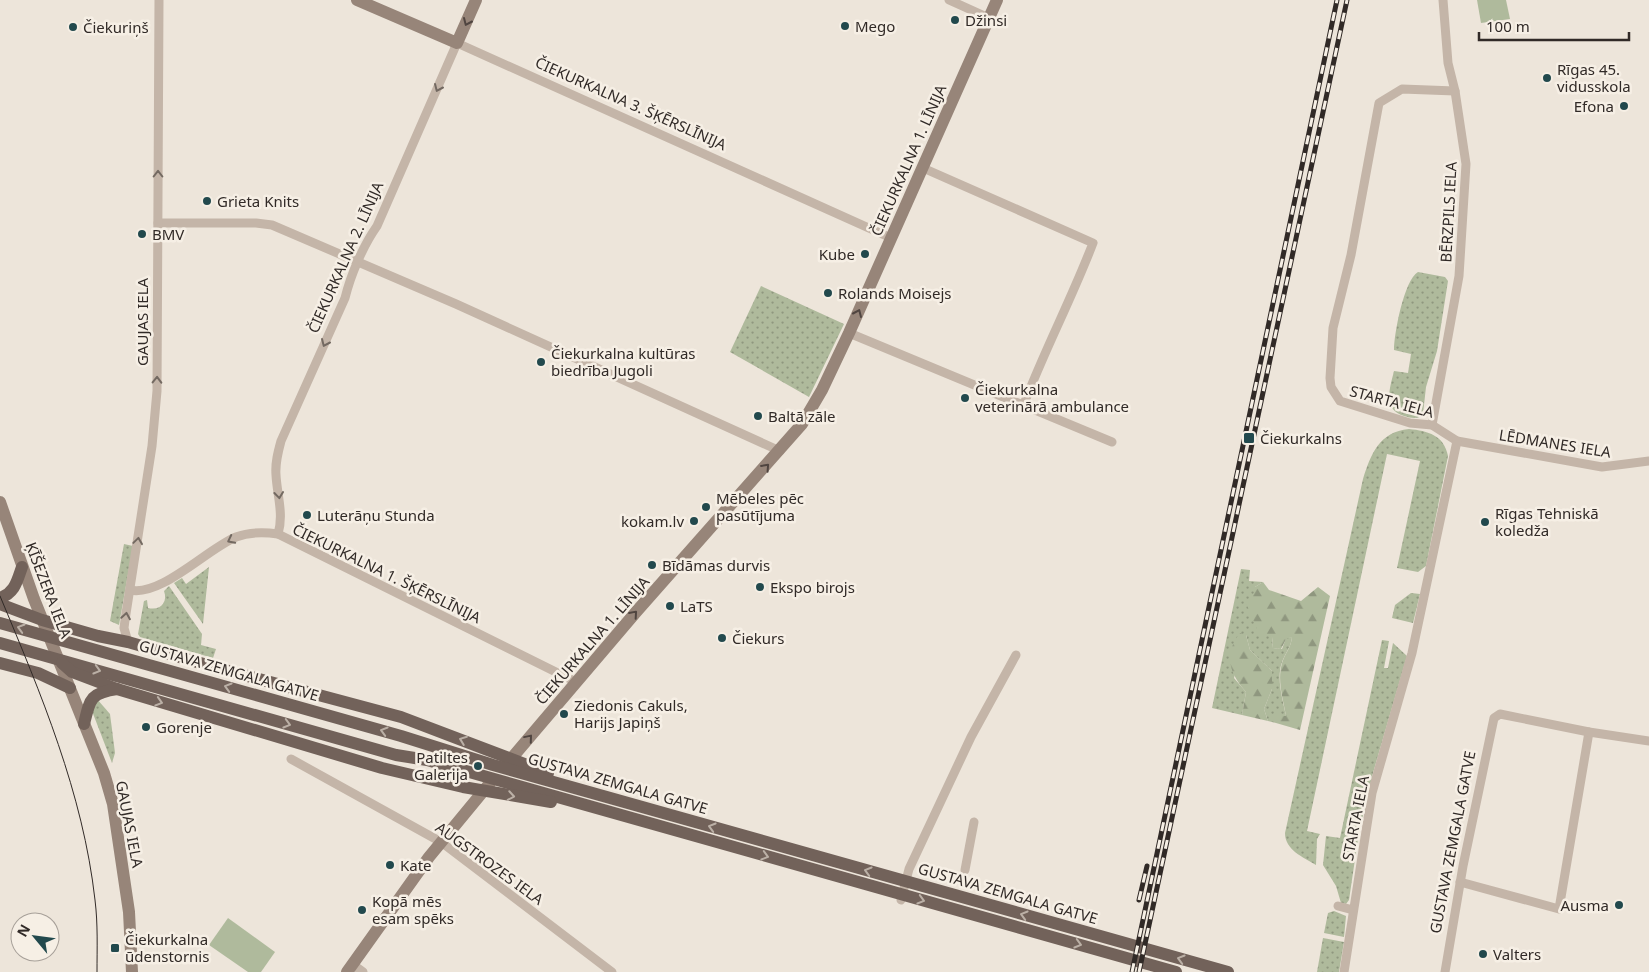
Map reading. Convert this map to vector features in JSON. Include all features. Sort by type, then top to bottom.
[{"type":"main road","points":[[0,598],[14,590],[22,567]]},
{"type":"main road","points":[[0,604],[42,620],[98,636],[128,642],[400,717],[622,801]]},
{"type":"main road","name":"GUSTAVA ZEMGALA GATVE","points":[[0,623],[1228,972]]},
{"type":"main road","points":[[38,673],[50,668],[79,641],[98,636]]},
{"type":"main road","name":"GUSTAVA ZEMGALA GATVE","points":[[0,643],[396,755],[426,760],[1176,972]]},
{"type":"main road","points":[[59,660],[72,672],[117,689],[415,777],[617,814]]},
{"type":"main road","points":[[0,663],[38,673],[70,688]]},
{"type":"main road","points":[[84,724],[89,701],[96,694],[117,689]]},
{"type":"street","name":"GAUJAS IELA","points":[[128,642],[124,628],[152,446],[157,393],[159,0]]},
{"type":"street","name":"ČIEKURKALNA 3. ŠĶĒRSLĪNIJA","points":[[357,0],[891,238]]},
{"type":"street","name":"ČIEKURKALNA 2. LĪNIJA","points":[[278,534],[281,517],[276,475],[279,449],[345,298],[370,235],[377,226],[476,0]]},
{"type":"street","points":[[950,0],[989,18]]},
{"type":"street","name":"ČIEKURKALNA 1. LĪNIJA","points":[[363,972],[349,968],[441,842],[576,682],[780,451],[813,405],[849,333],[997,0]]},
{"type":"street","name":"BĒRZPILS IELA","points":[[1432,425],[1459,276],[1466,164],[1455,91],[1446,55],[1443,0]]},
{"type":"street","name":"STARTA IELA","points":[[1344,972],[1372,793],[1412,653],[1457,441],[1432,425],[1410,423],[1340,401],[1331,387],[1330,349],[1333,328],[1351,255],[1379,103],[1402,89],[1455,91]]},
{"type":"street","points":[[923,168],[1093,243],[1076,289],[1035,374],[1024,404]]},
{"type":"street","points":[[158,223],[256,223],[272,225],[456,304],[780,451]]},
{"type":"street","points":[[849,333],[1112,442]]},
{"type":"street","name":"LĒDMANES IELA","points":[[1457,441],[1602,467],[1649,461]]},
{"type":"street","name":"ĶĪŠEZERA IELA","points":[[0,502],[22,567],[70,688]]},
{"type":"street","name":"ČIEKURKALNA 1. ŠĶĒRSLĪNIJA","points":[[130,590],[148,590],[237,536],[263,532],[278,534],[576,682]]},
{"type":"street","points":[[901,900],[910,869],[971,737],[1016,655]]},
{"type":"street","name":"GAUJAS IELA","points":[[70,688],[108,784],[115,812],[128,912],[132,972]]},
{"type":"street","name":"GUSTAVA ZEMGALA GATVE","points":[[1445,972],[1460,882],[1494,718],[1500,714],[1589,732]]},
{"type":"street","points":[[1460,882],[1559,909],[1589,732],[1649,741]]},
{"type":"street","name":"AUGSTROZES IELA","points":[[292,759],[441,842],[612,972]]},
{"type":"street","points":[[965,870],[974,822]]},
{"type":"street","points":[[1338,906],[1353,910]]},
{"type":"green space","points":[[1477,0],[1506,0],[1510,19],[1481,23]]},
{"type":"green space","points":[[1418,272],[1445,277],[1448,281],[1437,351],[1426,387],[1423,414],[1414,418],[1397,413],[1390,403],[1389,397],[1394,371],[1408,373],[1411,354],[1394,350],[1394,342],[1404,296],[1408,285]]},
{"type":"green space","points":[[761,286],[844,324],[809,397],[730,352]]},
{"type":"green space","points":[[1409,429],[1434,435],[1443,443],[1448,456],[1426,566],[1418,572],[1397,568],[1420,461],[1387,454],[1307,831],[1320,834],[1317,839],[1316,865],[1300,856],[1291,848],[1285,833],[1363,479],[1373,453],[1383,440],[1399,431]]},
{"type":"green space","points":[[124,544],[133,546],[119,625],[110,621]]},
{"type":"green space","points":[[209,567],[203,624],[174,583],[182,578],[186,584]]},
{"type":"green space","points":[[1241,569],[1250,570],[1249,581],[1263,582],[1255,587],[1272,637],[1273,648],[1282,649],[1286,638],[1292,637],[1280,669],[1281,689],[1286,716],[1276,716],[1276,723],[1268,721],[1264,709],[1272,689],[1272,671],[1250,650],[1246,635],[1234,678],[1246,692],[1242,715],[1212,708]]},
{"type":"green space","points":[[1263,582],[1269,590],[1301,601],[1318,587],[1330,596],[1300,730],[1276,723],[1276,716],[1286,716],[1280,676],[1282,663],[1292,637],[1286,639],[1281,649],[1273,648],[1272,637],[1259,634],[1246,603],[1254,593],[1255,587]]},
{"type":"green space","points":[[169,586],[202,634],[201,645],[216,649],[213,658],[140,637],[138,634],[144,601],[147,600],[148,608],[160,607],[165,599],[164,591]]},
{"type":"green space","points":[[1411,593],[1420,594],[1413,623],[1392,618],[1395,605]]},
{"type":"green space","points":[[1240,633],[1246,635],[1250,650],[1272,671],[1272,689],[1264,709],[1268,721],[1242,715],[1246,692],[1236,678],[1230,657],[1235,641]]},
{"type":"green space","points":[[1382,640],[1389,641],[1384,668],[1388,668],[1393,643],[1407,656],[1373,773],[1359,832],[1349,900],[1346,904],[1341,903],[1336,886],[1323,865],[1326,836],[1340,838]]},
{"type":"green space","points":[[97,699],[110,714],[115,753],[112,763],[92,711]]},
{"type":"green space","points":[[1334,911],[1346,916],[1344,937],[1324,933],[1328,913]]},
{"type":"green space","points":[[228,918],[275,952],[261,972],[248,972],[209,945]]},
{"type":"green space","points":[[1323,938],[1344,942],[1339,972],[1317,972]]},
{"type":"tram line","points":[[0,596],[45,707],[81,821],[95,900],[97,972]]},
{"type":"railway","points":[[1132,972],[1337,0]]},
{"type":"railway","points":[[1139,972],[1347,0]]},
{"type":"railway","points":[[1139,900],[1147,866]]},
{"type":"place","name":"Džinsi","points":[[955,20]]},
{"type":"place","name":"Mego","points":[[845,26]]},
{"type":"place","name":"Čiekuriņš","points":[[73,27]]},
{"type":"place","name":"Rīgas 45. vidusskola","points":[[1547,78]]},
{"type":"place","name":"Efona","points":[[1624,106]]},
{"type":"place","name":"Grieta Knits","points":[[207,201]]},
{"type":"place","name":"BMV","points":[[142,234]]},
{"type":"place","name":"Kube","points":[[865,254]]},
{"type":"place","name":"Rolands Moisejs","points":[[828,293]]},
{"type":"place","name":"Čiekurkalna kultūras biedrība Jugoli","points":[[541,362]]},
{"type":"place","name":"Čiekurkalna veterinārā ambulance","points":[[965,398]]},
{"type":"place","name":"Baltā zāle","points":[[758,416]]},
{"type":"place","name":"Čiekurkalns","points":[[1249,438]]},
{"type":"place","name":"Mēbeles pēc pasūtījuma","points":[[706,507]]},
{"type":"place","name":"Luterāņu Stunda","points":[[307,515]]},
{"type":"place","name":"kokam.lv","points":[[694,521]]},
{"type":"place","name":"Rīgas Tehniskā koledža","points":[[1485,522]]},
{"type":"place","name":"Bīdāmas durvis","points":[[652,565]]},
{"type":"place","name":"Ekspo birojs","points":[[760,587]]},
{"type":"place","name":"LaTS","points":[[670,606]]},
{"type":"place","name":"Čiekurs","points":[[722,638]]},
{"type":"place","name":"Ziedonis Cakuls, Harijs Japiņš","points":[[564,714]]},
{"type":"place","name":"Gorenje","points":[[146,727]]},
{"type":"place","name":"Patiltes Galerija","points":[[478,766]]},
{"type":"place","name":"Kate","points":[[390,865]]},
{"type":"place","name":"Ausma","points":[[1619,905]]},
{"type":"place","name":"Kopā mēs esam spēks","points":[[362,910]]},
{"type":"place","name":"Čiekurkalna ūdenstornis","points":[[115,948]]},
{"type":"place","name":"Valters","points":[[1483,954]]}]
